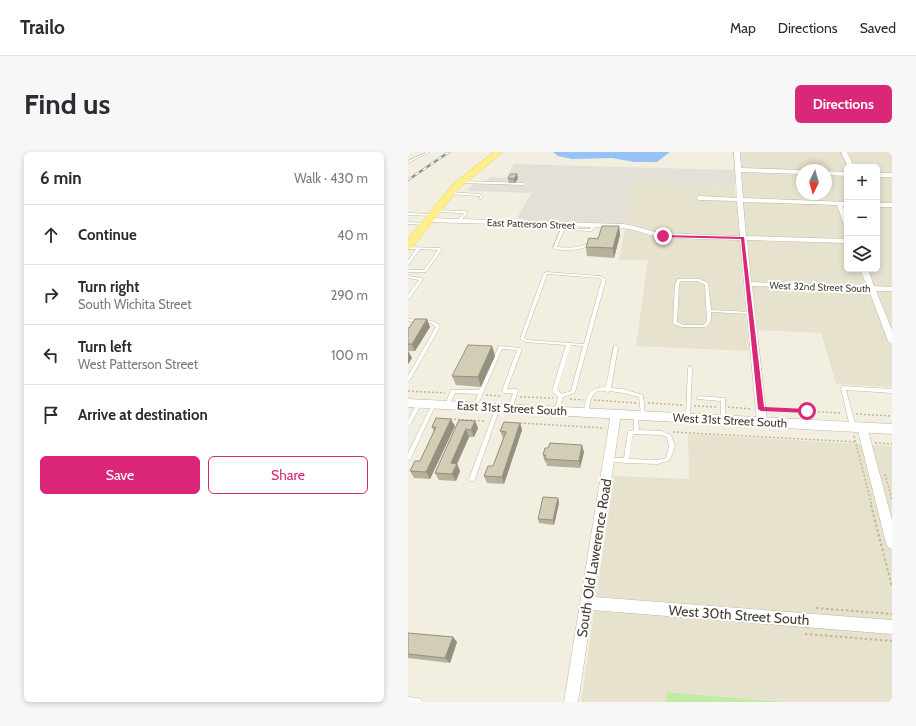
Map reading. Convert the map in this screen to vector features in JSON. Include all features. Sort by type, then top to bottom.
[{"type":"main road","points":[[408,247],[460,182],[499,152]]},
{"type":"street","points":[[737,152],[739,170],[739,200],[762,422]]},
{"type":"street","points":[[844,152],[850,164]]},
{"type":"street","points":[[739,170],[796,172]]},
{"type":"street","points":[[832,173],[844,174]]},
{"type":"street","points":[[880,175],[892,175]]},
{"type":"street","points":[[699,198],[844,204]]},
{"type":"street","points":[[839,203],[844,217]]},
{"type":"street","points":[[880,205],[892,205]]},
{"type":"street","name":"East Patterson Street","points":[[431,217],[459,221],[563,227],[634,227],[649,233],[661,235],[844,241]]},
{"type":"street","points":[[865,272],[892,341]]},
{"type":"street","name":"West 32nd Street South","points":[[748,284],[892,289]]},
{"type":"street","name":"East 31st Street South","points":[[414,403],[557,410],[587,406],[616,413]]},
{"type":"street","name":"West 31st Street South","points":[[616,413],[640,411],[688,411],[723,420],[856,430],[892,429]]},
{"type":"street","name":"South Old Lawerence Road","points":[[571,702],[616,413]]},
{"type":"street","points":[[856,430],[892,543]]},
{"type":"street","name":"West 30th Street South","points":[[587,604],[892,627]]},
{"type":"lane","points":[[408,162],[429,152]]},
{"type":"lane","points":[[460,182],[523,184]]},
{"type":"lane","points":[[450,193],[482,196],[480,199]]},
{"type":"lane","points":[[408,223],[431,217],[466,212],[459,221]]},
{"type":"lane","points":[[408,214],[431,217]]},
{"type":"lane","points":[[408,223],[415,214]]},
{"type":"lane","points":[[563,227],[555,248],[576,249],[594,242],[596,238]]},
{"type":"lane","points":[[408,247],[440,249],[424,272],[408,271]]},
{"type":"lane","points":[[408,263],[419,248]]},
{"type":"lane","points":[[560,397],[573,392],[586,345],[604,279],[595,276],[547,273],[522,339],[526,341],[586,345]]},
{"type":"lane","points":[[408,277],[421,279],[408,298]]},
{"type":"lane","points":[[679,280],[699,280],[707,284],[709,311],[708,323],[705,326],[682,326],[675,323],[677,284],[679,280]]},
{"type":"lane","points":[[709,311],[751,313]]},
{"type":"lane","points":[[408,320],[432,322],[438,325],[408,380]]},
{"type":"lane","points":[[560,397],[554,391],[569,344]]},
{"type":"lane","points":[[608,390],[616,346]]},
{"type":"lane","points":[[475,406],[501,347],[520,349],[504,391],[516,391],[510,408]]},
{"type":"lane","points":[[688,411],[690,368]]},
{"type":"lane","points":[[856,430],[843,388],[892,391]]},
{"type":"lane","points":[[587,406],[591,392],[598,389],[629,392],[641,396],[637,432]]},
{"type":"lane","points":[[447,405],[453,391],[480,393]]},
{"type":"lane","points":[[557,410],[560,397]]},
{"type":"lane","points":[[699,398],[723,399],[723,420]]},
{"type":"lane","points":[[408,424],[414,403]]},
{"type":"lane","points":[[408,458],[434,404]]},
{"type":"lane","points":[[472,479],[498,407]]},
{"type":"lane","points":[[609,460],[626,461],[658,462],[668,459],[672,446],[669,436],[662,433],[631,432],[626,461]]},
{"type":"lane","points":[[408,701],[418,702]]},
{"type":"path","points":[[408,391],[452,393]]},
{"type":"path","points":[[480,393],[514,396],[560,397],[587,406],[640,411],[688,411],[723,407],[892,416]]},
{"type":"path","points":[[856,430],[892,587]]},
{"type":"path","points":[[816,608],[892,614]]},
{"type":"path","points":[[805,634],[892,641]]},
{"type":"shaded area","points":[[740,152],[892,152],[892,204],[880,203],[880,164],[844,164],[844,202],[745,199],[742,196]]},
{"type":"shaded area","points":[[514,164],[735,170],[735,185],[632,182],[626,224],[515,222],[531,193],[467,191],[474,182],[486,182],[490,177],[506,178]]},
{"type":"shaded area","points":[[632,182],[735,185],[736,201],[844,205],[844,272],[880,272],[880,206],[892,207],[892,387],[836,384],[821,333],[758,330],[749,264],[741,264],[749,351],[636,346],[648,260],[619,260]]},
{"type":"shaded area","points":[[688,434],[892,446],[892,702],[786,702],[667,692],[666,702],[581,702],[614,476],[689,479]]},
{"type":"green space","points":[[667,692],[786,702],[666,702]]},
{"type":"water","points":[[553,152],[670,152],[657,162],[634,162],[612,158],[572,159],[558,156]]},
{"type":"building","points":[[511,174],[517,174],[514,179],[508,178]]},
{"type":"building","points":[[602,226],[619,226],[613,248],[586,247],[589,238],[598,239]]},
{"type":"building","points":[[415,319],[427,319],[412,344],[408,344],[408,328]]},
{"type":"building","points":[[468,345],[492,346],[478,377],[452,376]]},
{"type":"building","points":[[436,418],[451,419],[426,472],[410,471],[415,461],[420,461],[436,427],[432,427]]},
{"type":"building","points":[[459,420],[475,421],[471,430],[466,429],[451,463],[457,464],[452,474],[435,473]]},
{"type":"building","points":[[504,422],[520,423],[502,477],[484,476],[488,466],[493,466],[506,432],[500,431]]},
{"type":"building","points":[[550,443],[582,445],[579,461],[545,459],[546,455],[543,455],[545,448],[548,448]]},
{"type":"building","points":[[543,497],[558,498],[553,520],[538,519]]},
{"type":"building","points":[[408,633],[453,637],[445,658],[408,654]]},
{"type":"railway","points":[[408,180],[449,152]]},
{"type":"route","points":[[663,236],[743,238],[761,409],[807,411]]}]
